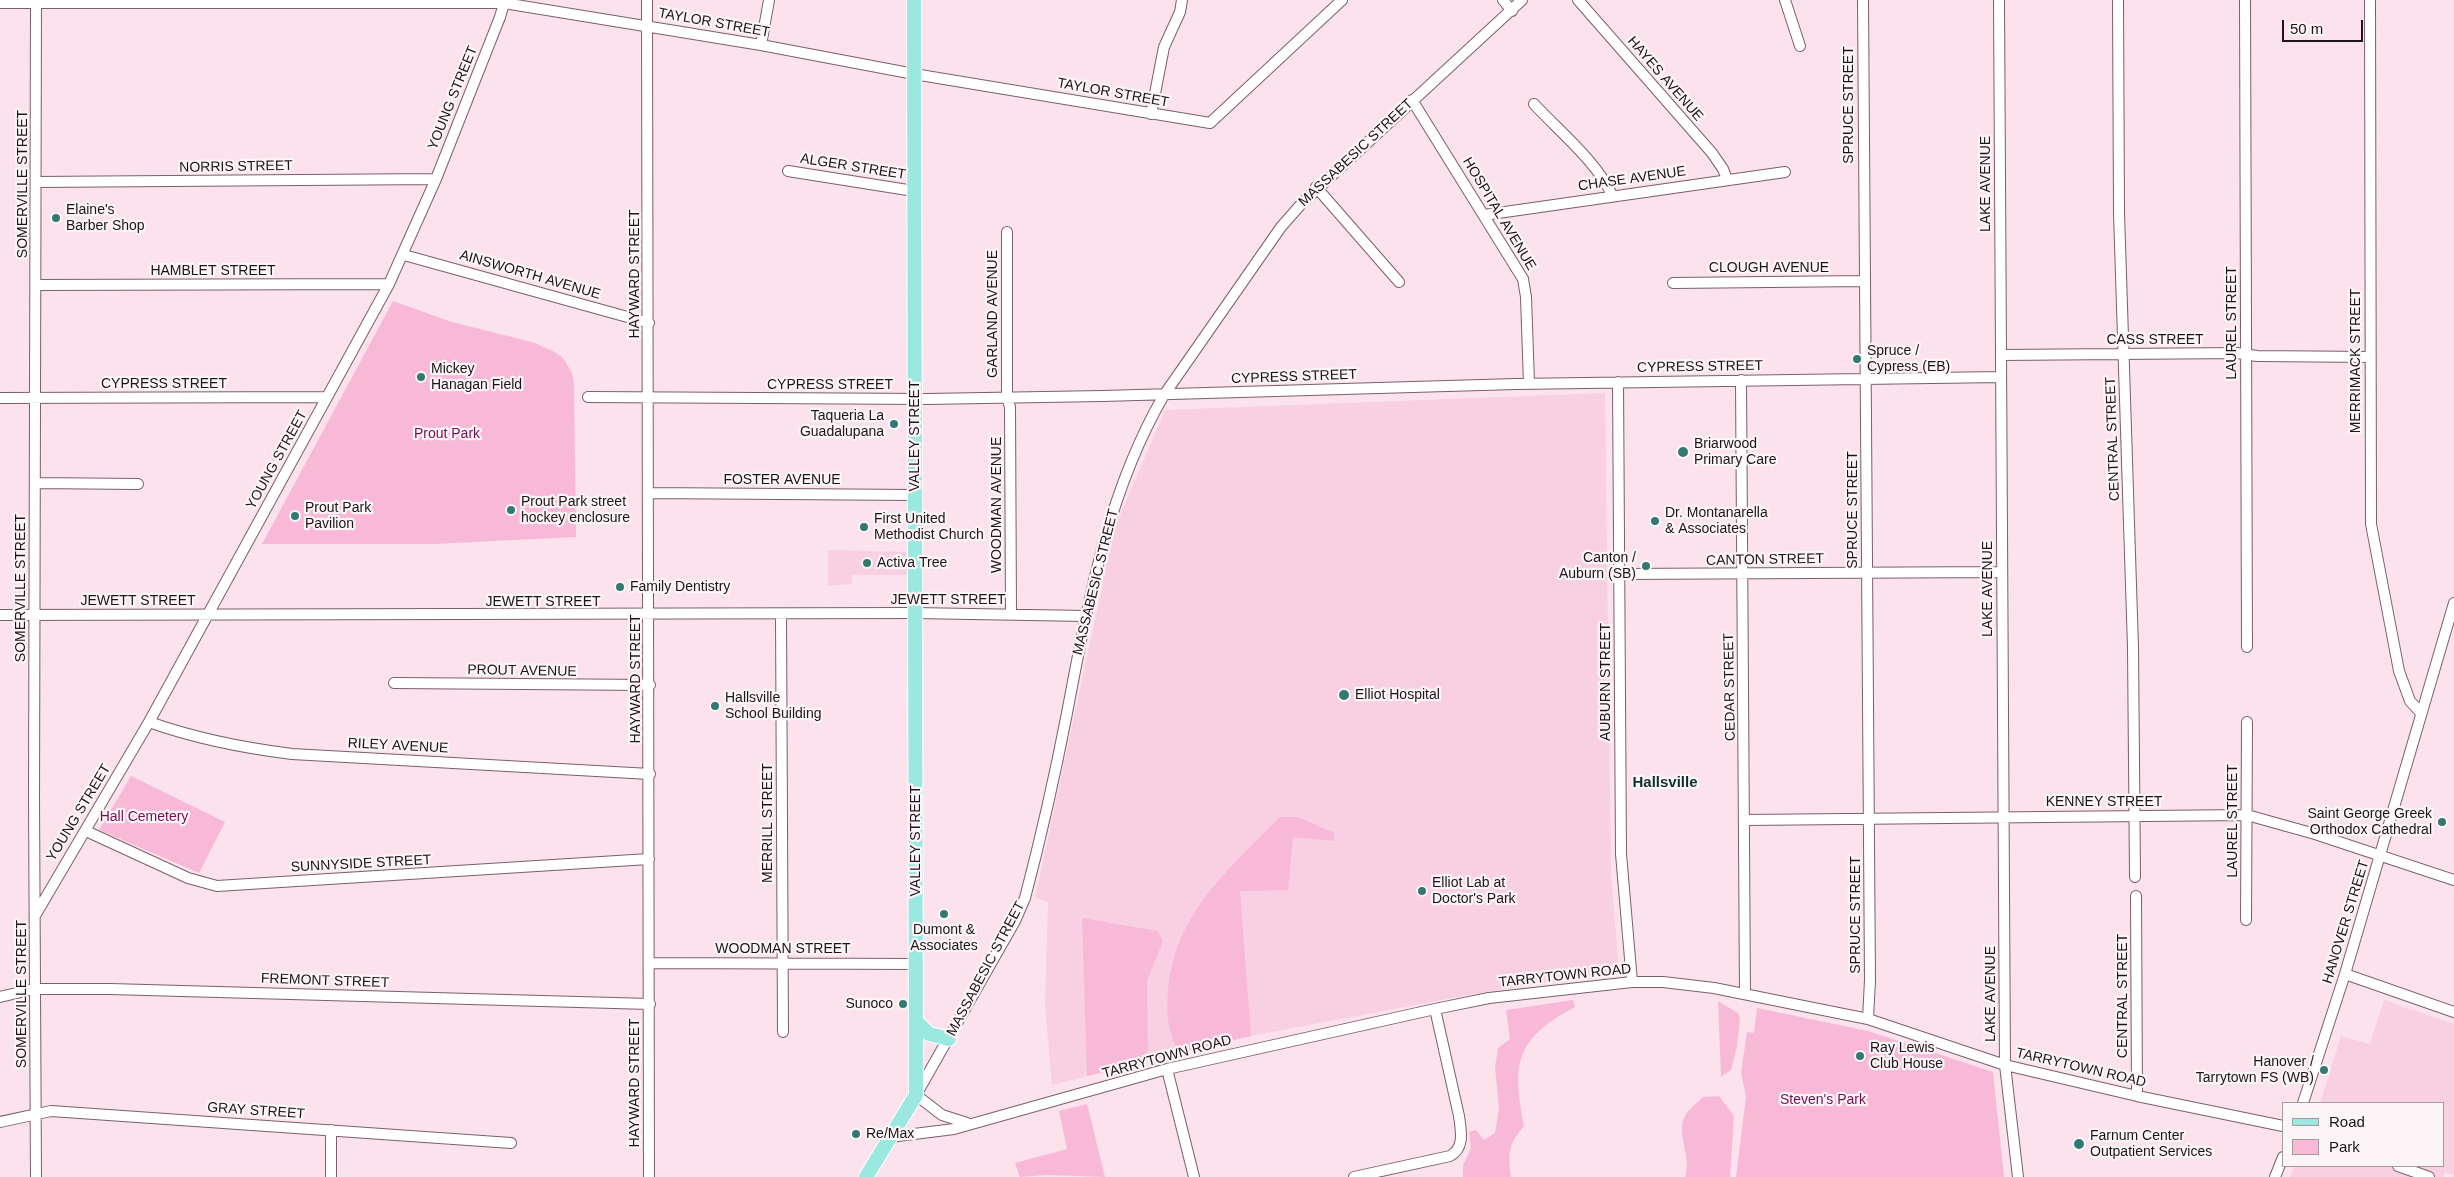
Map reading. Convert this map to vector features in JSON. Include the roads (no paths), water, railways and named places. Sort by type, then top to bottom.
[{"type":"main road","name":"VALLEY STREET","points":[[914,0],[916,1095]]},
{"type":"main road","points":[[917,1022],[929,1034],[949,1039]]},
{"type":"main road","name":"MASSABESIC STREET","points":[[866,1177],[916,1095]]},
{"type":"street","name":"HAYWARD STREET","points":[[647,0],[650,616],[648,1177]]},
{"type":"street","points":[[761,45],[769,0]]},
{"type":"street","points":[[1151,114],[1164,47],[1180,12],[1182,0]]},
{"type":"street","name":"TAYLOR STREET","points":[[0,3],[504,2],[761,45],[914,74],[1210,123],[1342,0]]},
{"type":"street","points":[[1503,0],[1512,11]]},
{"type":"street","name":"MASSABESIC STREET","points":[[916,1095],[1015,922],[1025,898],[1062,736],[1086,616],[1114,506],[1140,440],[1164,395],[1280,227],[1316,187],[1522,0]]},
{"type":"street","name":"HAYES AVENUE","points":[[1578,0],[1712,153],[1723,169],[1726,179]]},
{"type":"street","points":[[1784,0],[1800,46]]},
{"type":"street","name":"SPRUCE STREET","points":[[1863,0],[1870,995],[1868,1019]]},
{"type":"street","name":"LAKE AVENUE","points":[[1999,0],[2005,1065],[2018,1177]]},
{"type":"street","name":"CENTRAL STREET","points":[[2118,0],[2119,213],[2133,647],[2136,877]]},
{"type":"street","name":"LAUREL STREET","points":[[2245,0],[2247,647]]},
{"type":"street","name":"MERRIMACK STREET","points":[[2370,0],[2372,537],[2399,671],[2410,701],[2421,713]]},
{"type":"street","name":"SOMERVILLE STREET","points":[[36,2],[34,989],[36,1177]]},
{"type":"street","name":"YOUNG STREET","points":[[35,915],[149,722],[389,284],[436,179],[504,2]]},
{"type":"street","name":"HOSPITAL AVENUE","points":[[1412,100],[1519,272],[1525,287],[1529,384]]},
{"type":"street","points":[[1534,104],[1594,168],[1607,184],[1612,195]]},
{"type":"street","name":"ALGER STREET","points":[[788,171],[914,191]]},
{"type":"street","name":"CHASE AVENUE","points":[[1484,215],[1612,195],[1785,172]]},
{"type":"street","name":"NORRIS STREET","points":[[36,182],[436,179]]},
{"type":"street","points":[[1316,187],[1398,282]]},
{"type":"street","name":"GARLAND AVENUE","points":[[1007,232],[1007,397]]},
{"type":"street","name":"AINSWORTH AVENUE","points":[[404,254],[649,323]]},
{"type":"street","name":"CLOUGH AVENUE","points":[[1673,282],[1865,282]]},
{"type":"street","name":"HAMBLET STREET","points":[[36,285],[389,284]]},
{"type":"street","name":"CASS STREET","points":[[2001,354],[2124,353],[2370,357]]},
{"type":"street","name":"CYPRESS STREET","points":[[588,397],[915,399],[1164,395],[1618,382],[2001,377]]},
{"type":"street","name":"CEDAR STREET","points":[[1741,380],[1745,994]]},
{"type":"street","name":"AUBURN STREET","points":[[1618,382],[1621,854],[1632,982]]},
{"type":"street","name":"CYPRESS STREET","points":[[0,398],[328,397]]},
{"type":"street","name":"WOODMAN AVENUE","points":[[1007,397],[1010,406],[1011,614]]},
{"type":"street","points":[[35,483],[138,484]]},
{"type":"street","name":"FOSTER AVENUE","points":[[649,493],[914,494]]},
{"type":"street","name":"CANTON STREET","points":[[1620,574],[2001,572]]},
{"type":"street","name":"HANOVER STREET","points":[[2303,1102],[2381,855],[2454,603]]},
{"type":"street","name":"JEWETT STREET","points":[[0,615],[650,616],[914,613],[1086,616]]},
{"type":"street","name":"MERRILL STREET","points":[[781,614],[783,1032]]},
{"type":"street","name":"PROUT AVENUE","points":[[394,683],[650,685]]},
{"type":"street","name":"RILEY AVENUE","points":[[149,722],[247,747],[292,754],[650,774]]},
{"type":"street","name":"LAUREL STREET","points":[[2246,920],[2247,722]]},
{"type":"street","name":"KENNEY STREET","points":[[1745,820],[2247,815],[2381,855],[2454,880]]},
{"type":"street","name":"SUNNYSIDE STREET","points":[[86,831],[188,878],[217,886],[649,859]]},
{"type":"street","name":"CENTRAL STREET","points":[[2136,896],[2137,1096]]},
{"type":"street","name":"WOODMAN STREET","points":[[650,963],[917,964]]},
{"type":"street","points":[[2345,974],[2454,1012]]},
{"type":"street","name":"TARRYTOWN ROAD","points":[[890,1138],[954,1129],[1167,1069],[1434,1009],[1490,998],[1632,982],[1689,984],[1868,1019],[2005,1065],[2137,1096],[2282,1126]]},
{"type":"street","name":"FREMONT STREET","points":[[0,996],[34,989],[650,1004]]},
{"type":"street","points":[[1354,1177],[1450,1156],[1460,1148],[1459,1116],[1434,1009]]},
{"type":"street","points":[[1167,1069],[1194,1177]]},
{"type":"street","points":[[916,1095],[942,1115],[968,1124]]},
{"type":"street","name":"GRAY STREET","points":[[0,1122],[36,1114],[61,1112],[512,1143]]},
{"type":"street","points":[[331,1130],[331,1177]]},
{"type":"street","points":[[2275,1177],[2282,1160]]},
{"type":"street","points":[[2401,1167],[2429,1177]]},
{"type":"place","name":"Elaine's Barber Shop","points":[[56,218]]},
{"type":"place","name":"Spruce / Cypress (EB)","points":[[1857,359]]},
{"type":"place","name":"Mickey Hanagan Field","points":[[421,377]]},
{"type":"place","name":"Taqueria La Guadalupana","points":[[894,424]]},
{"type":"place","name":"Briarwood Primary Care","points":[[1683,452]]},
{"type":"place","name":"Prout Park street hockey enclosure","points":[[511,510]]},
{"type":"place","name":"Prout Park Pavilion","points":[[295,516]]},
{"type":"place","name":"Dr. Montanarella & Associates","points":[[1655,521]]},
{"type":"place","name":"First United Methodist Church","points":[[864,527]]},
{"type":"place","name":"Activa Tree","points":[[867,563]]},
{"type":"place","name":"Canton / Auburn (SB)","points":[[1646,566]]},
{"type":"place","name":"Family Dentistry","points":[[620,587]]},
{"type":"place","name":"Elliot Hospital","points":[[1344,695]]},
{"type":"place","name":"Hallsville School Building","points":[[715,706]]},
{"type":"place","name":"Saint George Greek Orthodox Cathedral","points":[[2442,822]]},
{"type":"place","name":"Elliot Lab at Doctor's Park","points":[[1422,891]]},
{"type":"place","name":"Dumont & Associates","points":[[944,914]]},
{"type":"place","name":"Sunoco","points":[[903,1004]]},
{"type":"place","name":"Ray Lewis Club House","points":[[1860,1056]]},
{"type":"place","name":"Hanover / Tarrytown FS (WB)","points":[[2324,1070]]},
{"type":"place","name":"Re/Max","points":[[856,1134]]},
{"type":"place","name":"Farnum Center Outpatient Services","points":[[2079,1144]]},
{"type":"district","name":"Hallsville","points":[[1665,783]]},
{"type":"park label","name":"Prout Park","points":[[447,434]]},
{"type":"park label","name":"Hall Cemetery","points":[[144,817]]},
{"type":"park label","name":"Steven's Park","points":[[1823,1100]]}]
